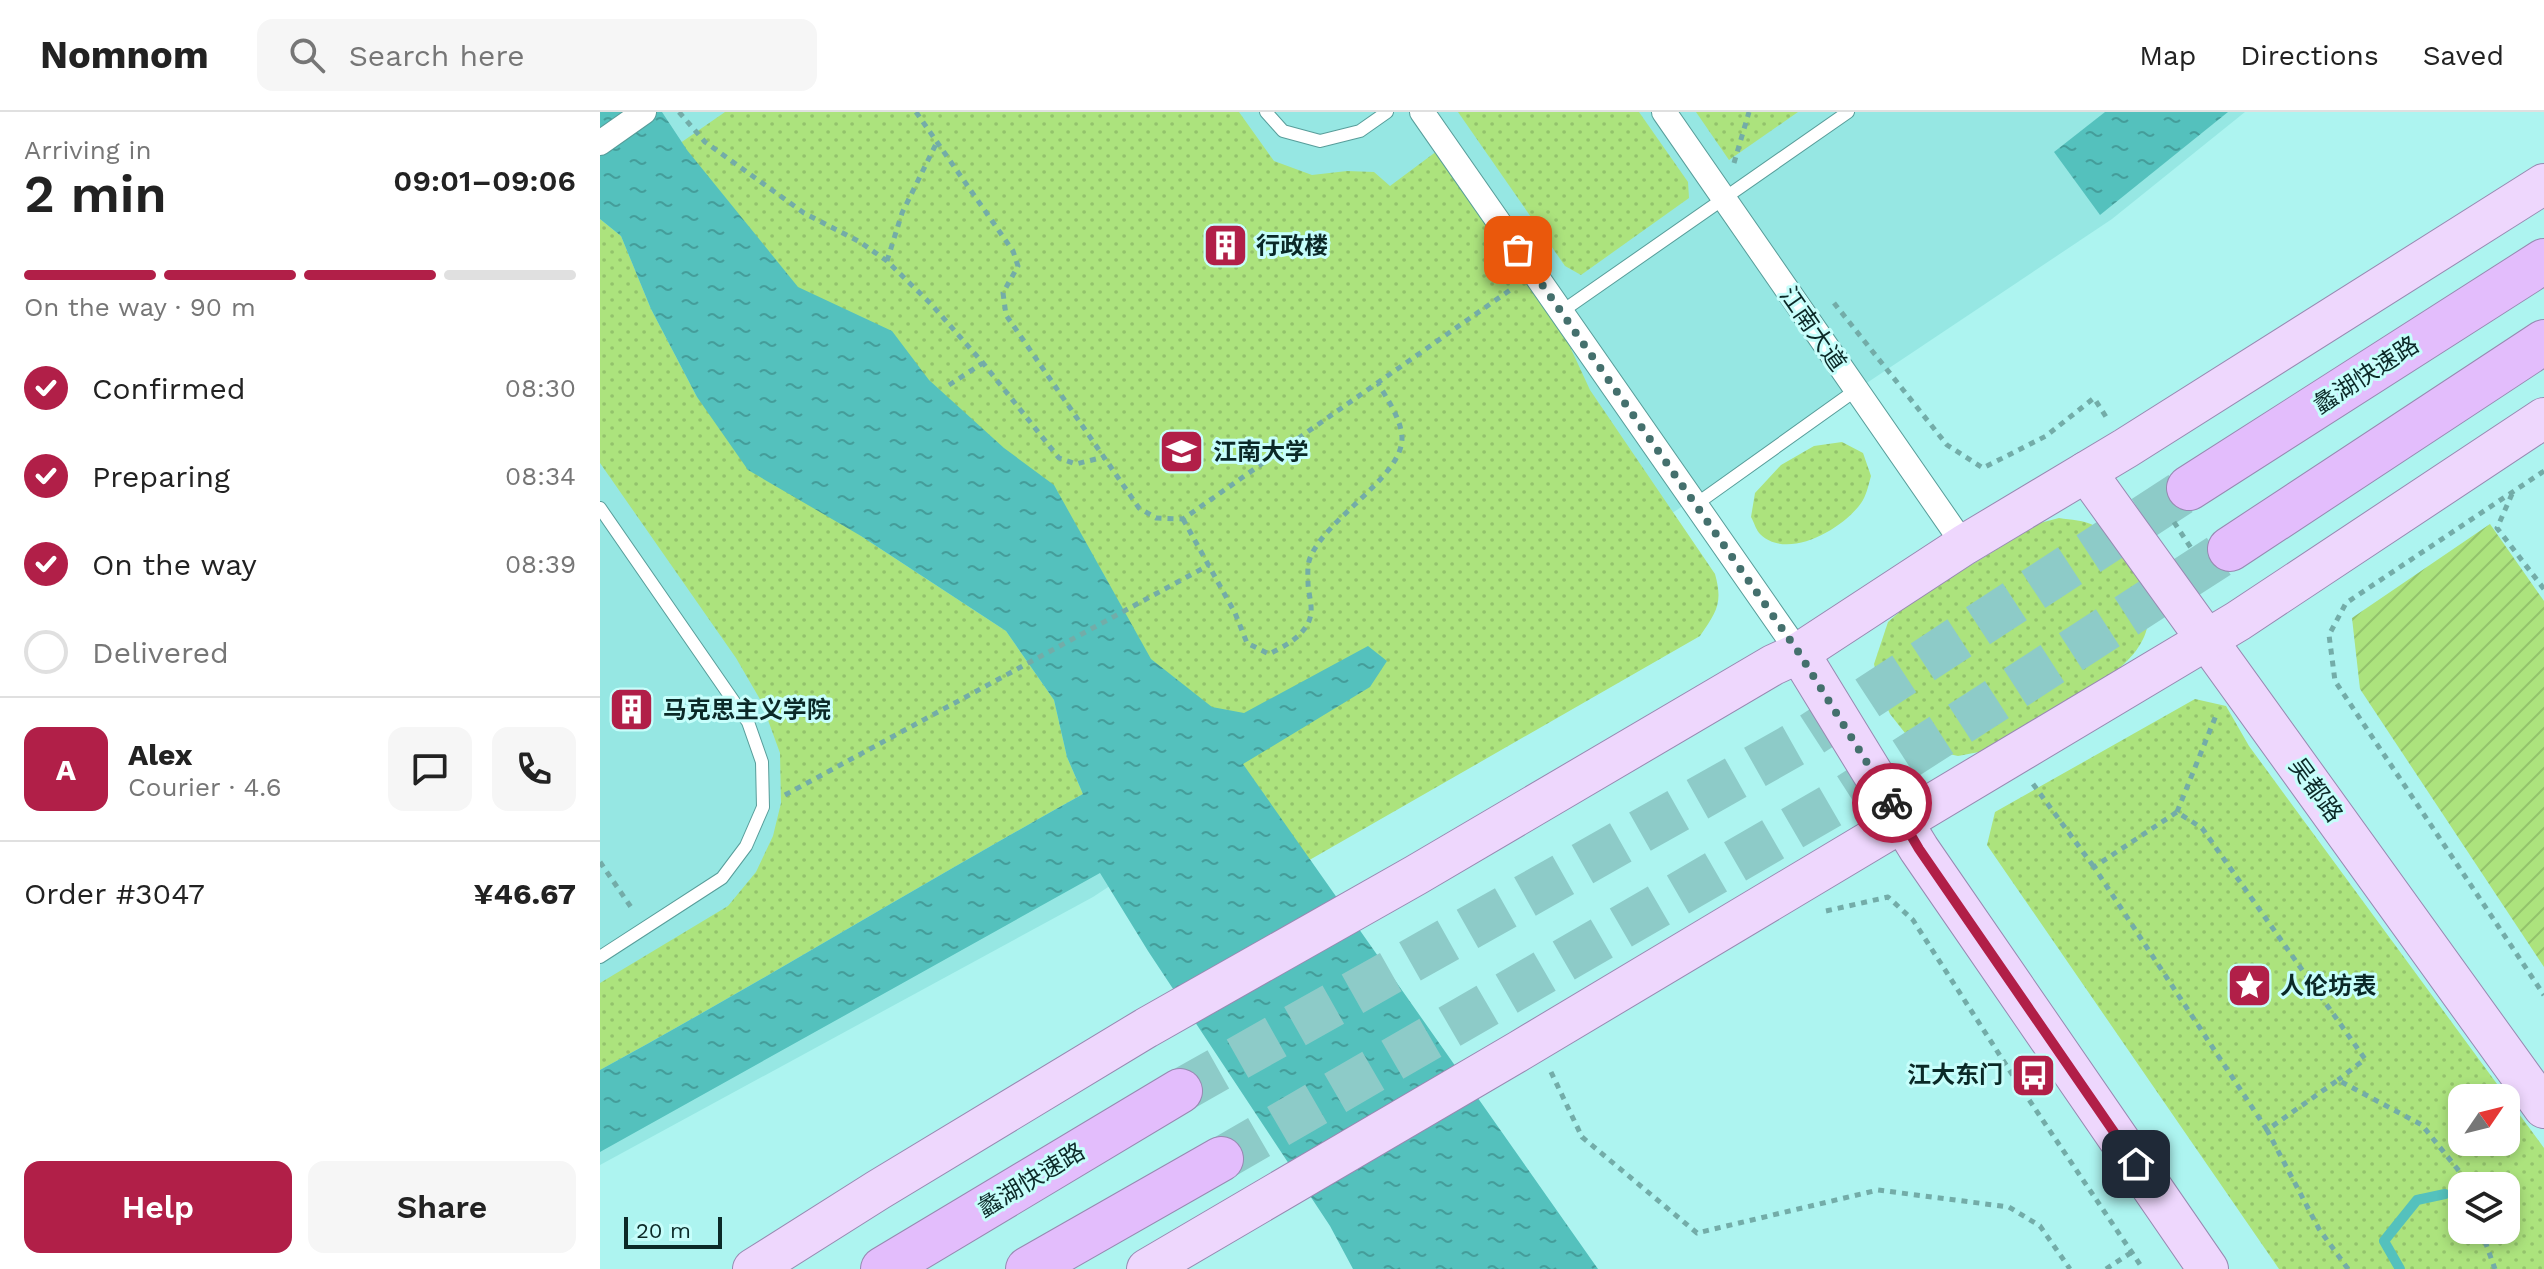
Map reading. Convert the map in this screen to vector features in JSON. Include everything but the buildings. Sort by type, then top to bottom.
[{"type":"highway","name":"蠡湖快速路","points":[[2189,488],[2544,261]]},
{"type":"highway","points":[[2230,549],[2544,342]]},
{"type":"highway","name":"蠡湖快速路","points":[[883,1269],[1180,1091]]},
{"type":"highway","points":[[1028,1269],[1221,1159]]},
{"type":"main road","points":[[753,1269],[1146,1028],[1416,875],[1773,665],[1799,653],[1964,545],[2086,472],[2544,184]]},
{"type":"main road","points":[[1147,1269],[1247,1212],[1531,1064],[1903,820],[2238,621],[2544,418]]},
{"type":"main road","name":"吴都路","points":[[2086,472],[2544,1108]]},
{"type":"main road","points":[[1799,653],[1919,849],[2208,1269]]},
{"type":"street","points":[[600,143],[644,112]]},
{"type":"street","points":[[1422,112],[1799,653]]},
{"type":"street","name":"江南大道","points":[[1664,112],[1732,191],[1856,390],[1964,545]]},
{"type":"lane","points":[[1266,112],[1283,131],[1320,141],[1360,131],[1387,112]]},
{"type":"lane","points":[[1561,312],[1848,112]]},
{"type":"lane","points":[[1695,505],[1856,390]]},
{"type":"lane","points":[[600,508],[748,722],[762,762],[763,807],[746,846],[722,878],[600,957]]},
{"type":"path","points":[[679,112],[705,142],[792,204],[860,242],[887,261],[932,305],[983,363],[1059,458],[1076,464],[1104,457]]},
{"type":"path","points":[[916,112],[1013,251],[1018,266],[1003,293],[1006,315],[1139,508],[1156,518],[1183,519],[1534,273]]},
{"type":"path","points":[[1732,191],[1731,170],[1749,112]]},
{"type":"path","points":[[887,261],[902,213],[937,142]]},
{"type":"path","points":[[1825,293],[1947,445],[1983,468],[2046,436],[2094,398]]},
{"type":"path","points":[[949,385],[983,363]]},
{"type":"path","points":[[1183,519],[1235,613],[1247,643],[1269,654],[1287,646],[1302,632],[1311,614],[1308,563],[1315,547],[1392,464],[1402,440],[1395,415],[1378,383]]},
{"type":"path","points":[[2544,471],[2346,603],[2329,635],[2335,681],[2544,995]]},
{"type":"path","points":[[2513,492],[2497,528],[2544,589]]},
{"type":"path","points":[[763,807],[1209,565]]},
{"type":"path","points":[[2094,867],[2177,812],[2217,714],[2212,705]]},
{"type":"path","points":[[2029,779],[2094,867],[2267,1130],[2319,1229],[2348,1269]]},
{"type":"path","points":[[2177,812],[2202,828],[2365,1059],[2267,1130]]},
{"type":"path","points":[[600,862],[646,929]]},
{"type":"path","points":[[1819,913],[1888,897],[1913,920],[2143,1269]]},
{"type":"path","points":[[1531,1064],[1551,1071],[1582,1137],[1697,1233],[1878,1190],[2009,1207],[2040,1226],[2070,1269]]},
{"type":"path","points":[[2338,1080],[2422,1125],[2459,1172]]},
{"type":"path","points":[[2486,1244],[2495,1269]]},
{"type":"path","points":[[2106,1269],[2132,1252]]},
{"type":"shaded area","name":"江南大学","points":[[600,112],[2245,112],[2112,219],[1093,897],[600,1165]]},
{"type":"green space","points":[[725,112],[1239,112],[1274,161],[1312,175],[1374,172],[1390,186],[1437,151],[1566,338],[1590,390],[1715,574],[1718,600],[1714,613],[1700,636],[1306,862],[791,289],[676,146]]},
{"type":"green space","points":[[1458,112],[1639,112],[1688,182],[1689,198],[1581,275],[1565,266]]},
{"type":"green space","points":[[1696,112],[1798,112],[1729,160]]},
{"type":"green space","points":[[600,219],[621,236],[651,309],[697,397],[861,536],[1006,631],[1054,700],[1067,757],[1083,794],[600,1070],[600,983],[728,906],[756,872],[773,836],[781,803],[780,753],[761,701],[736,658],[600,463]]},
{"type":"green space","points":[[1842,442],[1863,453],[1871,476],[1864,497],[1855,510],[1831,530],[1801,543],[1772,542],[1760,534],[1751,517],[1755,493],[1781,465],[1814,446]]},
{"type":"green space","points":[[2059,518],[2086,522],[2101,529],[2127,556],[2139,577],[2148,607],[2145,634],[2139,646],[2116,671],[1984,751],[1958,756],[1931,750],[1905,733],[1890,714],[1881,694],[1874,664],[1888,622],[1912,601],[2040,523]]},
{"type":"green space","points":[[2490,524],[2544,601],[2544,967],[2360,689],[2352,618]]},
{"type":"green space","points":[[2195,699],[2226,706],[2249,746],[2497,1084],[2448,1084],[2448,1156],[2520,1156],[2520,1115],[2544,1148],[2544,1269],[2279,1269],[1987,845],[1995,812]]},
{"type":"water","points":[[600,112],[662,112],[687,150],[798,287],[892,331],[929,380],[1004,448],[1054,485],[1151,659],[1212,707],[1244,713],[1368,646],[1387,661],[1370,687],[1243,764],[1598,1269],[1353,1269],[1330,1226],[1100,873],[600,1152],[600,1070],[1083,794],[1067,757],[1054,700],[1006,631],[861,536],[748,470],[697,397],[651,309],[621,236],[600,219]]},
{"type":"water","points":[[2105,112],[2228,112],[2100,215],[2054,152]]},
{"type":"waterway","points":[[2400,1269],[2384,1241],[2417,1200],[2445,1194]]},
{"type":"tunnel","points":[[1180,1091],[1806,738],[2189,488]]},
{"type":"tunnel","points":[[1221,1159],[1841,800],[2230,549]]},
{"type":"way so far","points":[[1518,250],[1799,653],[1892,803]]},
{"type":"place","name":"行政楼","points":[[1225,246]]},
{"type":"place","name":"江南大学","points":[[1182,452]]},
{"type":"place","name":"马克思主义学院","points":[[632,710]]},
{"type":"place","name":"人伦坊表","points":[[2249,986]]},
{"type":"place","name":"江大东门","points":[[2034,1075]]},
{"type":"route","points":[[1892,803],[1919,849],[2136,1164]]}]
